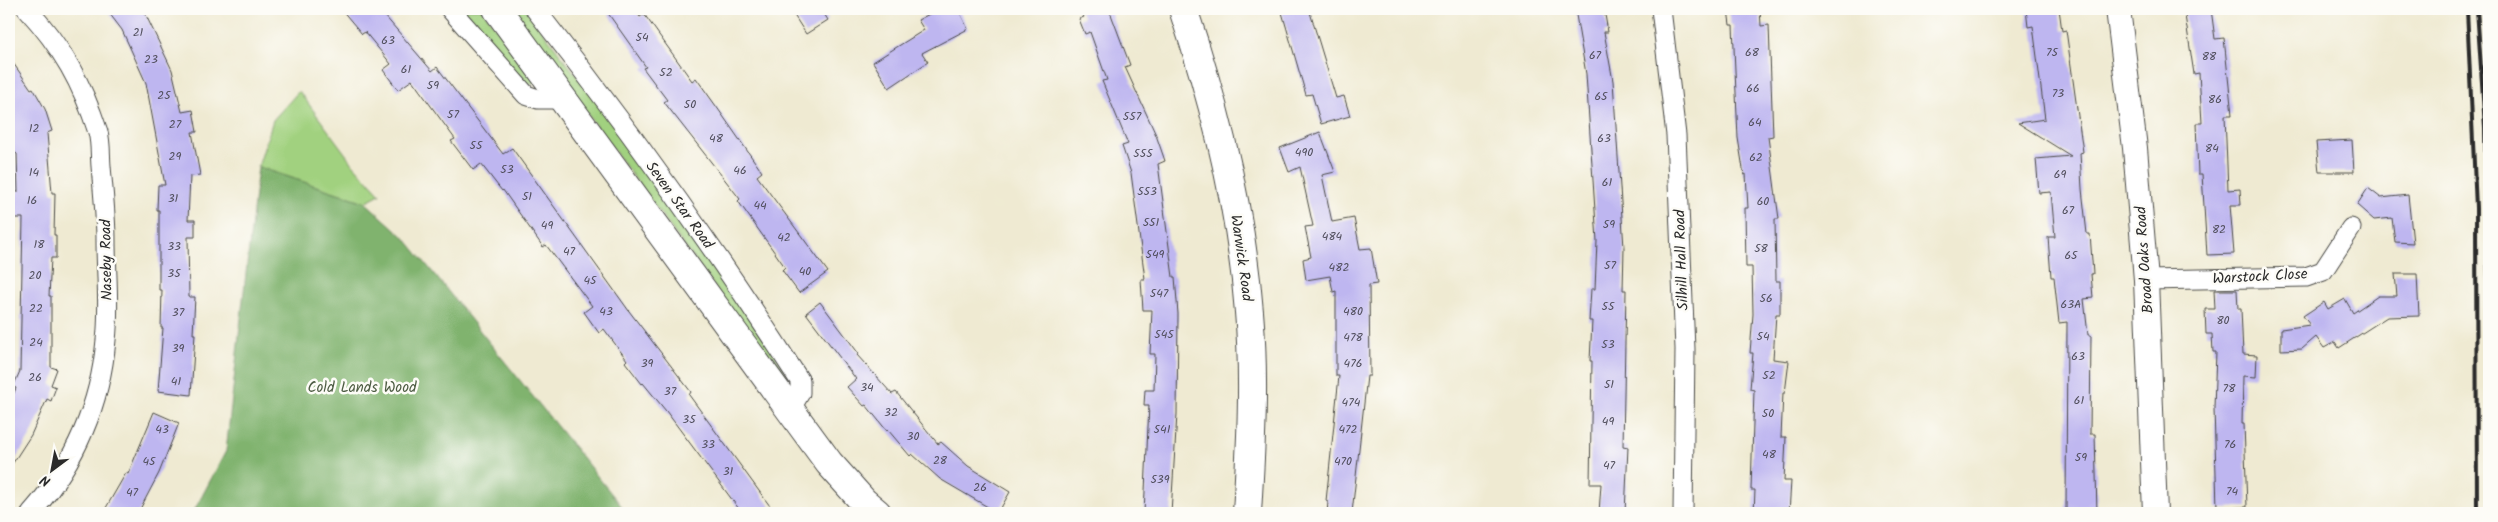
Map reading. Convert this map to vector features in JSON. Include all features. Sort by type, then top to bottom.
[{"type":"main road","points":[[497,9],[828,463],[864,502],[877,513]]},
{"type":"main road","name":"Warwick Road","points":[[1183,9],[1218,122],[1242,247],[1249,313],[1252,377],[1247,513]]},
{"type":"street","name":"Naseby Road","points":[[27,9],[54,38],[79,82],[98,134],[106,219],[106,339],[98,387],[87,422],[71,460],[51,490],[31,513]]},
{"type":"street","points":[[450,9],[526,95],[538,99],[563,99]]},
{"type":"street","name":"Seven Star Road","points":[[534,9],[687,214],[795,373],[800,381],[800,392],[790,410]]},
{"type":"street","name":"Silhill Hall Road","points":[[1660,9],[1676,135],[1685,349],[1683,513]]},
{"type":"street","name":"Broad Oaks Road","points":[[2118,9],[2135,148],[2146,280],[2155,513]]},
{"type":"street","name":"Warstock Close","points":[[2146,280],[2306,277],[2323,271],[2351,228]]},
{"type":"green space","points":[[458,9],[482,9],[535,81],[532,84],[522,82]]},
{"type":"green space","points":[[510,9],[526,9],[696,237],[789,378],[785,383]]},
{"type":"green space","points":[[299,91],[353,164],[380,194],[365,202],[258,167],[273,120]]},
{"type":"green space","name":"Cold Lands Wood","points":[[258,167],[365,202],[405,238],[627,513],[193,513],[226,451]]},
{"type":"building","points":[[106,9],[143,9],[172,70],[182,112],[193,110],[197,132],[192,132],[200,175],[190,176],[188,220],[195,220],[195,237],[188,237],[189,297],[195,297],[193,334],[195,334],[191,395],[158,391],[163,328],[161,328],[162,290],[159,290],[159,210],[157,210],[158,185],[165,185],[146,83],[122,30]]},
{"type":"building","points":[[341,9],[379,9],[432,71],[437,67],[503,154],[512,148],[629,311],[691,392],[689,395],[775,513],[742,513],[666,411],[625,362],[627,360],[604,329],[599,333],[584,312],[592,306],[546,245],[543,247],[503,190],[481,164],[473,170],[451,141],[455,139],[412,80],[398,90],[383,70],[391,64],[365,32],[362,34]]},
{"type":"building","points":[[605,9],[633,9],[640,17],[644,14],[692,81],[696,78],[716,106],[762,172],[757,176],[828,272],[799,293],[782,270],[785,267],[738,201],[740,199],[664,102],[667,100],[643,68],[646,67]]},
{"type":"building","points":[[790,9],[821,9],[828,20],[806,34]]},
{"type":"building","points":[[939,9],[958,9],[968,29],[922,53],[928,62],[889,88],[873,62],[924,30],[918,20]]},
{"type":"building","points":[[1079,9],[1109,9],[1130,65],[1125,67],[1156,135],[1165,161],[1158,164],[1173,277],[1175,277],[1178,314],[1177,414],[1171,513],[1144,513],[1149,405],[1144,405],[1145,390],[1154,390],[1155,354],[1150,354],[1152,310],[1143,310],[1141,279],[1145,279],[1131,173],[1122,146],[1128,144],[1102,81],[1107,80],[1090,32],[1085,34],[1079,19],[1084,17]]},
{"type":"building","points":[[1281,9],[1309,9],[1336,98],[1344,96],[1350,116],[1321,124],[1312,94],[1306,95]]},
{"type":"building","points":[[1575,9],[1604,9],[1608,32],[1604,32],[1613,81],[1624,248],[1623,290],[1626,290],[1623,446],[1628,447],[1625,513],[1599,513],[1601,484],[1590,484],[1592,361],[1590,361],[1592,321],[1589,321],[1591,289],[1595,289],[1597,241],[1586,74]]},
{"type":"building","points":[[1728,9],[1760,9],[1761,26],[1769,25],[1773,136],[1768,137],[1779,219],[1775,219],[1776,281],[1780,281],[1780,314],[1776,314],[1773,359],[1789,361],[1785,393],[1783,393],[1781,437],[1786,437],[1784,481],[1791,481],[1789,513],[1754,513],[1755,490],[1751,490],[1754,390],[1750,389],[1753,353],[1750,353],[1753,314],[1752,267],[1746,267],[1745,208],[1748,208],[1746,174],[1744,175],[1738,138],[1733,25],[1730,25]]},
{"type":"building","points":[[2026,9],[2059,9],[2062,31],[2066,30],[2083,152],[2080,153],[2082,189],[2087,234],[2090,234],[2093,274],[2091,274],[2093,298],[2084,299],[2088,335],[2091,335],[2090,434],[2095,434],[2097,513],[2066,513],[2067,322],[2059,323],[2054,277],[2051,277],[2048,237],[2055,237],[2051,192],[2039,193],[2036,159],[2071,156],[2018,123],[2045,119],[2033,26],[2028,27]]},
{"type":"building","points":[[2184,9],[2211,9],[2215,39],[2224,38],[2232,115],[2225,115],[2228,190],[2240,189],[2241,205],[2230,205],[2234,254],[2207,255],[2202,174],[2198,174],[2196,123],[2202,123],[2199,73],[2194,74]]},
{"type":"building","points":[[9,57],[31,89],[33,88],[45,109],[52,131],[47,133],[52,193],[55,193],[54,235],[56,235],[56,258],[51,258],[49,296],[51,296],[51,367],[57,369],[51,385],[56,387],[51,401],[47,399],[31,435],[9,469],[9,405],[16,388],[13,387],[20,371],[23,218],[10,218],[10,192],[18,192],[17,154],[12,150],[9,139]]},
{"type":"building","points":[[1320,132],[1335,172],[1322,175],[1332,222],[1354,218],[1360,249],[1371,248],[1377,284],[1369,285],[1370,376],[1367,376],[1352,513],[1327,513],[1328,502],[1326,501],[1339,376],[1336,376],[1336,291],[1333,292],[1330,276],[1306,280],[1303,259],[1311,257],[1305,227],[1313,226],[1300,167],[1289,172],[1280,148]]},
{"type":"building","points":[[2352,140],[2354,172],[2319,172],[2316,142]]},
{"type":"building","points":[[2368,188],[2381,198],[2408,195],[2413,243],[2395,242],[2392,218],[2374,220],[2357,205]]},
{"type":"building","points":[[2395,274],[2417,274],[2419,316],[2387,317],[2339,348],[2335,342],[2324,348],[2316,337],[2302,349],[2281,350],[2281,329],[2310,325],[2303,316],[2324,302],[2328,309],[2345,299],[2353,313],[2378,296],[2397,296]]},
{"type":"building","points":[[2214,290],[2237,290],[2238,309],[2241,309],[2243,354],[2257,355],[2256,377],[2243,376],[2242,424],[2244,424],[2247,507],[2217,508],[2214,408],[2216,352],[2213,352],[2212,334],[2206,334],[2205,309],[2215,309]]},
{"type":"building","points":[[820,302],[859,354],[857,355],[892,394],[896,392],[938,444],[941,442],[968,466],[1010,492],[998,513],[940,479],[912,454],[910,456],[866,405],[864,406],[847,387],[856,379],[806,313]]},
{"type":"building","points":[[154,412],[179,423],[159,473],[138,513],[103,513],[126,473],[128,474]]},
{"type":"railway","points":[[2467,9],[2476,208],[2477,513]]},
{"type":"railway","points":[[2477,9],[2485,127],[2489,329]]},
{"type":"railway","points":[[2488,513],[2489,406]]}]
